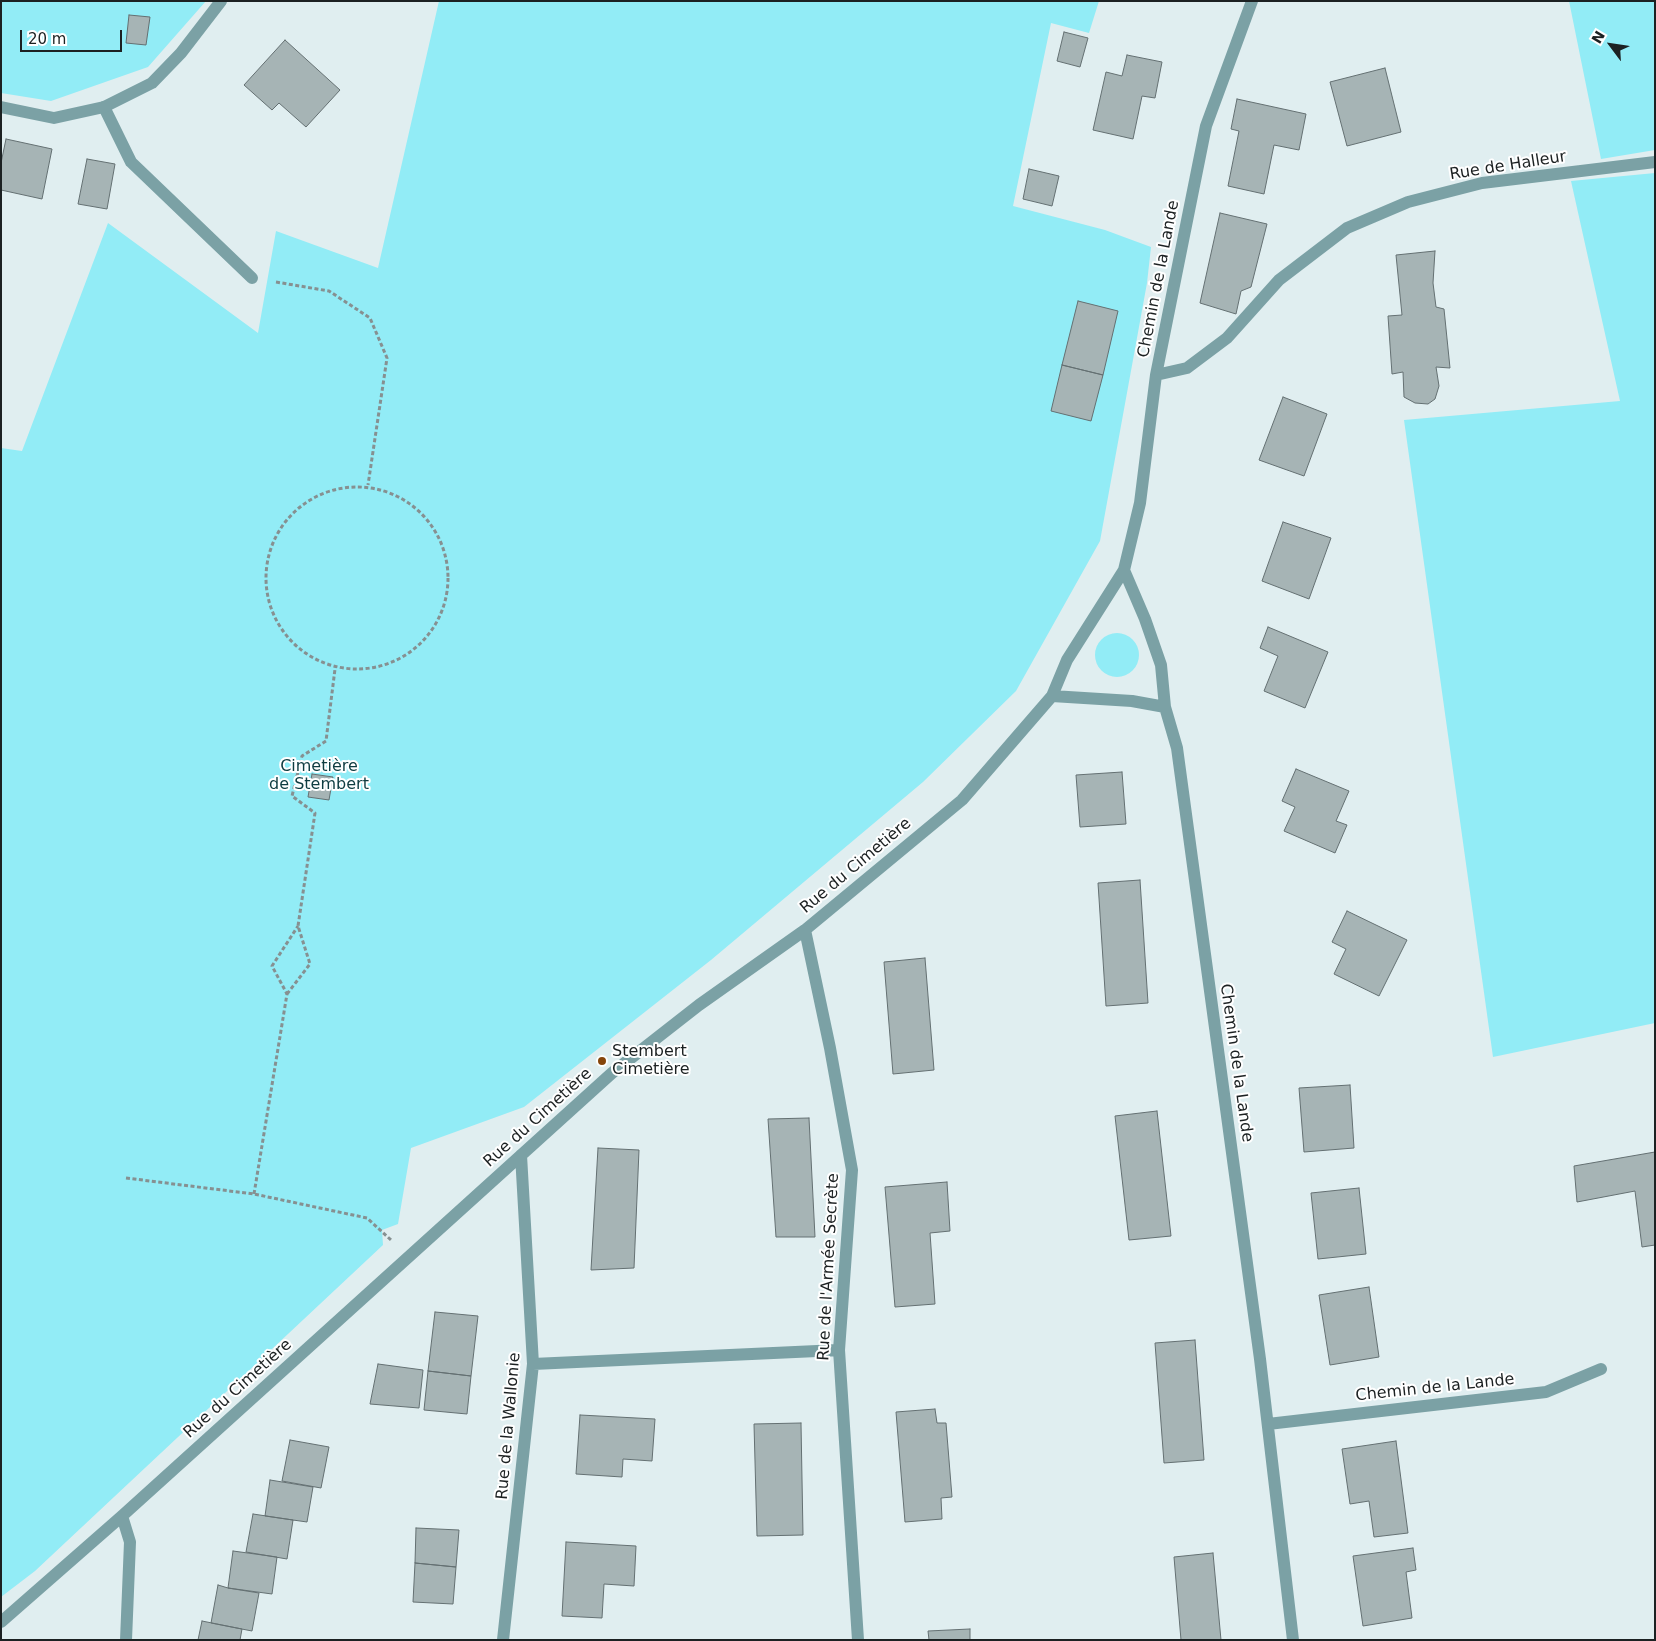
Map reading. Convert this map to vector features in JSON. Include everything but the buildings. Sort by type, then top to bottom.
[{"type":"street","points":[[1,107],[54,118],[104,108],[152,83],[181,54],[221,1]]},
{"type":"street","name":"Chemin de la Lande","points":[[1052,696],[1067,660],[1124,570],[1140,503],[1156,375],[1206,126],[1252,1]]},
{"type":"street","points":[[104,108],[131,162],[252,278]]},
{"type":"street","name":"Rue de Halleur","points":[[1156,375],[1187,368],[1227,338],[1279,280],[1348,228],[1408,202],[1482,183],[1655,162]]},
{"type":"street","name":"Chemin de la Lande","points":[[1124,570],[1145,619],[1161,665],[1165,708],[1177,748],[1268,1424],[1293,1640]]},
{"type":"street","points":[[1052,696],[1132,701],[1165,708]]},
{"type":"street","name":"Rue du Cimetière","points":[[1,1622],[122,1516],[612,1073],[699,1004],[805,930],[962,800],[1052,696]]},
{"type":"street","name":"Rue de l'Armée Secrète","points":[[805,930],[830,1048],[852,1170],[838,1350],[858,1640]]},
{"type":"street","name":"Rue de la Wallonie","points":[[503,1640],[534,1364],[521,1155]]},
{"type":"street","points":[[534,1364],[838,1350]]},
{"type":"street","name":"Chemin de la Lande","points":[[1268,1424],[1546,1392],[1601,1369]]},
{"type":"street","points":[[122,1516],[130,1542],[126,1640]]},
{"type":"path","points":[[252,278],[329,291],[370,318],[387,358],[368,485]]},
{"type":"path","points":[[368,485],[422,510],[450,564],[439,623],[395,664],[335,669],[287,641],[264,590],[274,535],[313,495],[368,485]]},
{"type":"path","points":[[287,994],[272,966],[298,926],[315,813],[292,796],[302,756],[326,741],[335,669]]},
{"type":"path","points":[[254,1194],[287,994],[310,964],[298,926]]},
{"type":"path","points":[[126,1178],[254,1194],[366,1218],[409,1255]]},
{"type":"green space","points":[[1,1],[206,1],[148,67],[51,101],[1,93]]},
{"type":"green space","name":"Cimetière de Stembert","points":[[439,1],[1099,1],[1089,33],[1051,23],[1013,206],[1105,230],[1151,247],[1147,283],[1100,541],[1016,691],[923,782],[711,960],[524,1107],[411,1148],[398,1224],[382,1230],[383,1245],[35,1571],[1,1597],[1,448],[22,451],[108,223],[258,333],[276,231],[378,268]]},
{"type":"green space","points":[[1569,1],[1655,1],[1655,150],[1601,159]]},
{"type":"green space","points":[[1655,173],[1655,1023],[1493,1057],[1404,420],[1620,401],[1571,181]]},
{"type":"green space","points":[[1117,633],[1129,637],[1135,643],[1139,655],[1135,667],[1129,673],[1117,677],[1105,673],[1099,667],[1095,655],[1099,643],[1105,637]]},
{"type":"place","name":"Stembert Cimetière","points":[[602,1061]]}]
